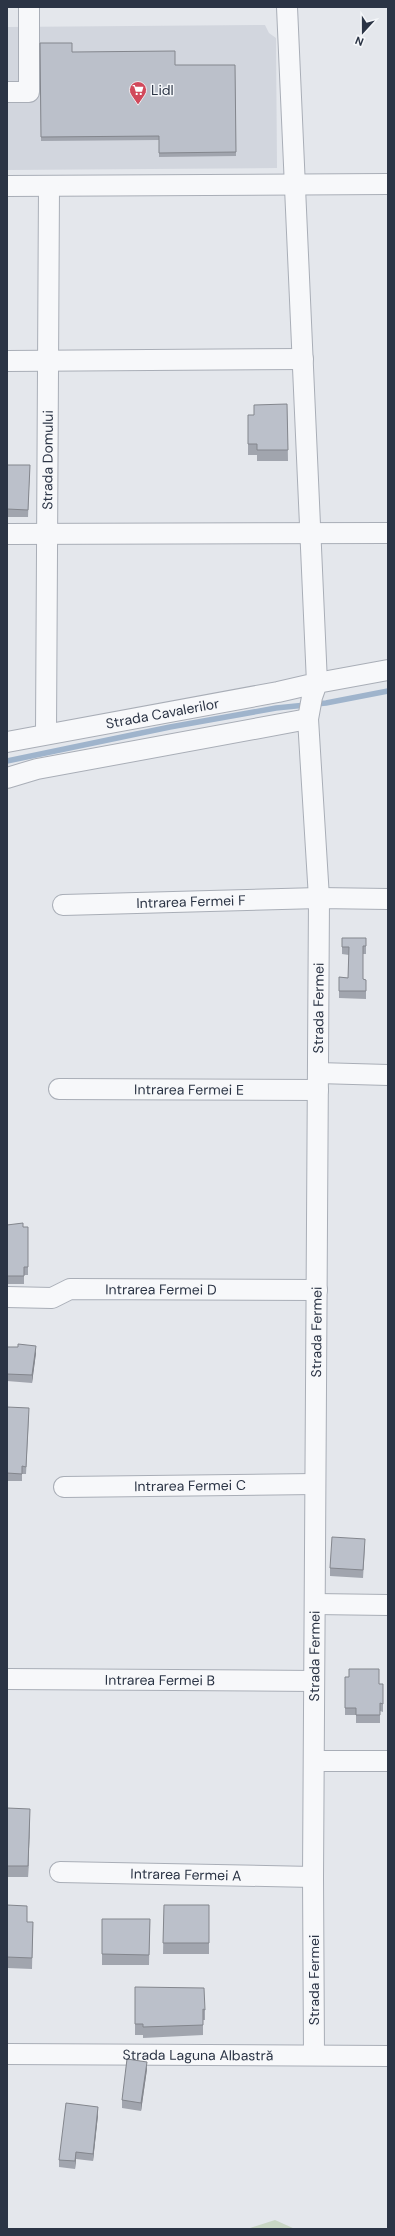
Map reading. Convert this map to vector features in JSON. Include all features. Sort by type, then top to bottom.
[{"type":"street","points":[[7,92],[29,92],[29,7]]},
{"type":"street","name":"Strada Fermei","points":[[287,7],[311,534],[314,690],[308,719],[319,898],[313,1877],[314,2055]]},
{"type":"street","points":[[7,186],[48,187],[388,184]]},
{"type":"street","name":"Strada Domului","points":[[46,734],[48,187]]},
{"type":"street","points":[[7,361],[303,359]]},
{"type":"street","points":[[7,534],[388,534]]},
{"type":"street","points":[[314,690],[388,670]]},
{"type":"street","name":"Strada Cavalerilor","points":[[7,742],[278,692],[314,690]]},
{"type":"street","points":[[7,778],[37,769],[308,719]]},
{"type":"street","name":"Intrarea Fermei F","points":[[63,905],[319,898],[388,899]]},
{"type":"street","name":"Intrarea Fermei E","points":[[59,1089],[318,1082],[388,1075]]},
{"type":"street","name":"Intrarea Fermei D","points":[[7,1298],[52,1298],[70,1289],[317,1290]]},
{"type":"street","name":"Intrarea Fermei C","points":[[64,1486],[315,1484]]},
{"type":"street","points":[[315,1604],[388,1605]]},
{"type":"street","name":"Intrarea Fermei B","points":[[7,1679],[314,1681]]},
{"type":"street","points":[[314,1761],[388,1761]]},
{"type":"street","name":"Intrarea Fermei A","points":[[60,1872],[313,1877]]},
{"type":"street","name":"Strada Laguna Albastră","points":[[7,2054],[388,2056]]},
{"type":"shaded area","points":[[265,25],[269,33],[276,38],[277,168],[7,170],[7,27]]},
{"type":"green space","points":[[275,2220],[295,2229],[247,2229]]},
{"type":"building","name":"Lidl","points":[[40,43],[72,43],[72,52],[175,51],[175,65],[235,65],[236,152],[159,153],[159,136],[41,137]]},
{"type":"building","points":[[287,404],[288,450],[257,450],[257,444],[248,444],[248,415],[254,415],[254,405]]},
{"type":"building","points":[[7,465],[30,465],[28,510],[7,509]]},
{"type":"building","points":[[342,938],[366,938],[366,946],[363,946],[363,979],[366,980],[366,991],[339,991],[339,977],[348,978],[349,947],[342,947]]},
{"type":"building","points":[[23,1223],[23,1227],[28,1227],[28,1267],[24,1267],[24,1276],[7,1276],[7,1225]]},
{"type":"building","points":[[18,1344],[36,1346],[32,1375],[7,1374],[7,1347],[18,1347]]},
{"type":"building","points":[[7,1407],[29,1408],[26,1467],[22,1466],[22,1474],[7,1473]]},
{"type":"building","points":[[332,1537],[365,1539],[363,1570],[330,1568]]},
{"type":"building","points":[[349,1669],[379,1669],[379,1684],[383,1684],[383,1704],[380,1703],[380,1715],[356,1715],[356,1708],[345,1708],[345,1677],[349,1677]]},
{"type":"building","points":[[7,1808],[30,1809],[28,1866],[7,1866]]},
{"type":"building","points":[[7,1905],[27,1906],[27,1922],[33,1922],[32,1958],[7,1957]]},
{"type":"building","points":[[164,1905],[209,1905],[209,1943],[163,1943]]},
{"type":"building","points":[[102,1919],[150,1919],[149,1955],[102,1954]]},
{"type":"building","points":[[135,1987],[204,1988],[205,2010],[203,2009],[203,2025],[143,2027],[143,2024],[135,2024]]},
{"type":"building","points":[[127,2059],[147,2062],[141,2103],[122,2100]]},
{"type":"building","points":[[66,2103],[98,2107],[93,2154],[76,2152],[75,2161],[59,2160]]},
{"type":"waterway","points":[[7,761],[170,727],[276,708],[326,703],[388,691]]},
{"type":"place","name":"Lidl","points":[[138,105]]}]
